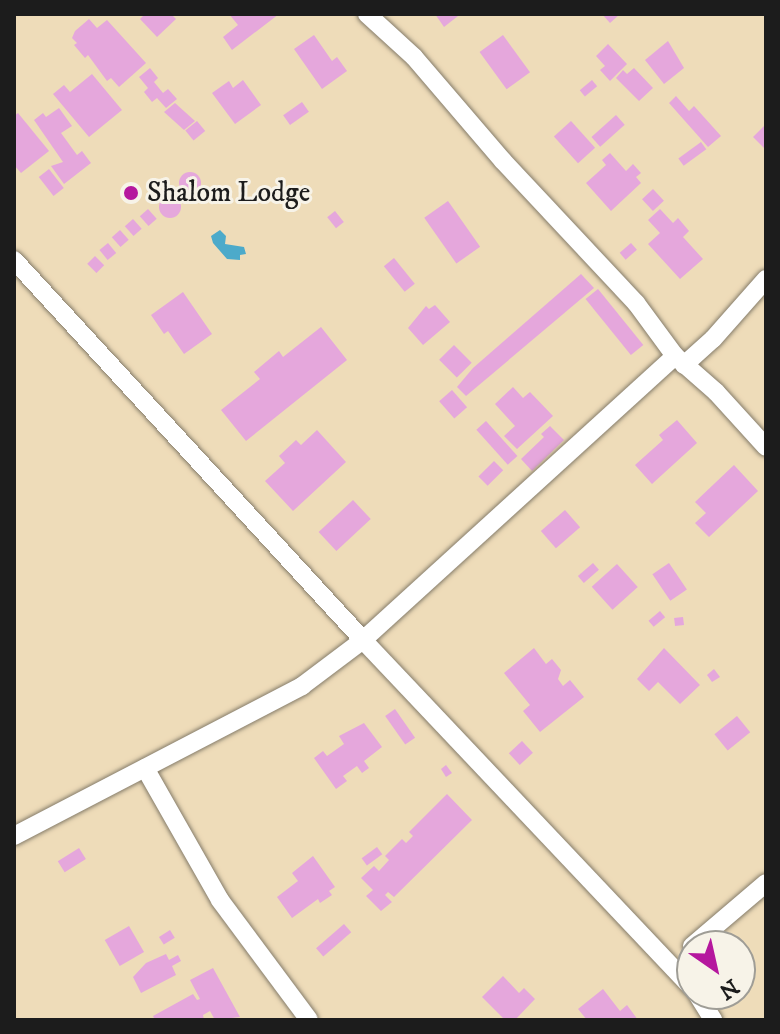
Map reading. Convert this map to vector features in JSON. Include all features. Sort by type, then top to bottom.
[{"type":"street","points":[[367,14],[414,57],[503,161],[636,303],[680,361],[716,392],[766,447]]},
{"type":"street","points":[[14,260],[363,640],[676,970]]},
{"type":"street","points":[[14,836],[302,686],[363,640],[680,361],[713,339],[766,279]]},
{"type":"street","points":[[145,768],[220,900],[305,1019]]},
{"type":"street","points":[[711,930],[766,883]]},
{"type":"street","points":[[671,964],[676,960]]},
{"type":"water","points":[[220,230],[226,236],[225,244],[244,247],[246,254],[240,255],[240,260],[227,259],[213,243],[211,236]]},
{"type":"building","points":[[145,14],[171,14],[176,19],[157,37],[140,19]]},
{"type":"building","points":[[229,14],[279,14],[232,50],[223,37],[238,25]]},
{"type":"building","points":[[435,14],[456,14],[458,16],[444,27]]},
{"type":"building","points":[[602,14],[620,14],[610,23]]},
{"type":"building","points":[[89,19],[97,28],[107,20],[146,63],[119,87],[111,78],[107,81],[88,55],[85,58],[74,45],[77,43],[72,38],[75,31]]},
{"type":"building","points":[[314,35],[332,61],[337,57],[347,71],[322,89],[294,49]]},
{"type":"building","points":[[503,35],[530,72],[507,89],[480,52]]},
{"type":"building","points":[[668,41],[684,68],[664,84],[645,60]]},
{"type":"building","points":[[608,44],[627,64],[610,81],[600,70],[605,66],[596,56]]},
{"type":"building","points":[[150,68],[158,78],[154,82],[163,93],[168,89],[177,99],[166,108],[157,98],[152,102],[144,92],[148,88],[139,77]]},
{"type":"building","points":[[634,68],[653,88],[639,101],[616,78],[623,70],[627,74]]},
{"type":"building","points":[[92,74],[122,110],[89,137],[53,94],[64,85],[70,92]]},
{"type":"building","points":[[243,80],[261,105],[235,124],[212,93],[229,81],[233,88]]},
{"type":"building","points":[[592,80],[597,86],[585,96],[580,90]]},
{"type":"building","points":[[676,96],[689,111],[694,106],[721,136],[708,147],[669,103]]},
{"type":"building","points":[[302,102],[309,112],[290,125],[283,115]]},
{"type":"building","points":[[175,103],[195,121],[184,130],[164,112]]},
{"type":"building","points":[[59,108],[72,126],[61,133],[77,155],[82,151],[91,163],[64,184],[51,166],[63,162],[34,120],[43,113],[46,117]]},
{"type":"building","points":[[18,113],[49,151],[21,173],[14,165],[14,116]]},
{"type":"building","points":[[616,115],[625,125],[600,147],[591,137]]},
{"type":"building","points":[[197,121],[205,131],[194,141],[185,130]]},
{"type":"building","points":[[571,121],[595,148],[578,163],[554,136]]},
{"type":"building","points":[[766,124],[766,150],[753,137]]},
{"type":"building","points":[[701,142],[706,149],[684,166],[678,158]]},
{"type":"building","points":[[610,153],[626,171],[633,164],[641,173],[636,177],[641,183],[611,211],[586,183],[606,165],[602,160]]},
{"type":"building","points":[[49,169],[64,188],[54,196],[39,177]]},
{"type":"building","points":[[190,172],[198,175],[201,183],[198,191],[190,194],[182,191],[179,183],[182,175]]},
{"type":"building","points":[[653,189],[664,201],[653,211],[642,199]]},
{"type":"building","points":[[170,196],[178,199],[181,207],[178,215],[170,218],[162,215],[159,207],[162,199]]},
{"type":"building","points":[[448,201],[480,247],[456,264],[424,218]]},
{"type":"building","points":[[148,209],[157,219],[149,226],[140,216]]},
{"type":"building","points":[[660,209],[673,223],[678,218],[689,231],[683,237],[703,259],[680,279],[648,244],[660,233],[648,220]]},
{"type":"building","points":[[335,211],[344,222],[336,228],[327,217]]},
{"type":"building","points":[[133,219],[142,229],[134,236],[125,226]]},
{"type":"building","points":[[120,230],[129,240],[121,247],[112,237]]},
{"type":"building","points":[[108,243],[116,253],[108,260],[99,250]]},
{"type":"building","points":[[631,243],[637,250],[626,260],[620,253]]},
{"type":"building","points":[[95,256],[104,265],[96,273],[87,264]]},
{"type":"building","points":[[394,258],[415,284],[405,292],[384,266]]},
{"type":"building","points":[[581,274],[594,288],[466,396],[457,387],[473,368]]},
{"type":"building","points":[[598,289],[643,345],[631,355],[586,299]]},
{"type":"building","points":[[183,292],[212,334],[184,354],[168,331],[164,334],[151,315]]},
{"type":"building","points":[[435,305],[450,322],[423,345],[408,328],[426,306],[429,309]]},
{"type":"building","points":[[321,327],[347,360],[246,441],[221,410],[260,379],[254,372],[279,351],[283,357]]},
{"type":"building","points":[[454,345],[472,363],[457,378],[439,360]]},
{"type":"building","points":[[513,387],[523,398],[530,392],[553,416],[517,449],[504,436],[515,426],[495,404]]},
{"type":"building","points":[[452,390],[467,407],[454,419],[439,401]]},
{"type":"building","points":[[677,420],[697,443],[652,484],[635,465],[663,440],[659,435]]},
{"type":"building","points":[[486,421],[517,456],[508,465],[476,430]]},
{"type":"building","points":[[550,426],[564,440],[532,471],[521,459],[544,437],[541,434]]},
{"type":"building","points":[[317,430],[346,462],[293,511],[265,481],[285,463],[279,456],[296,440],[301,445]]},
{"type":"building","points":[[494,461],[503,470],[488,486],[478,477]]},
{"type":"building","points":[[734,465],[758,491],[709,537],[695,523],[706,513],[695,502]]},
{"type":"building","points":[[353,500],[371,519],[336,551],[319,532]]},
{"type":"building","points":[[565,510],[580,527],[556,548],[541,531]]},
{"type":"building","points":[[593,563],[599,570],[584,583],[578,576]]},
{"type":"building","points":[[669,563],[687,590],[670,601],[652,574]]},
{"type":"building","points":[[617,564],[638,587],[612,610],[592,587]]},
{"type":"building","points":[[660,611],[665,617],[654,627],[649,621]]},
{"type":"building","points":[[683,617],[684,625],[675,626],[674,618]]},
{"type":"building","points":[[534,648],[546,664],[552,659],[561,670],[558,679],[563,686],[570,680],[584,697],[540,732],[523,711],[530,705],[504,673]]},
{"type":"building","points":[[664,648],[700,685],[680,704],[658,682],[649,691],[637,679]]},
{"type":"building","points":[[714,669],[720,677],[712,682],[707,675]]},
{"type":"building","points":[[395,709],[415,738],[405,745],[385,716]]},
{"type":"building","points":[[737,716],[750,732],[728,751],[714,734]]},
{"type":"building","points":[[364,723],[382,747],[364,761],[369,768],[362,773],[357,766],[343,776],[347,781],[336,789],[314,758],[323,751],[327,756],[344,744],[339,736]]},
{"type":"building","points":[[522,741],[533,753],[520,765],[509,753]]},
{"type":"building","points":[[446,765],[452,773],[446,777],[441,769]]},
{"type":"building","points":[[447,794],[472,820],[394,897],[388,892],[385,895],[392,902],[381,911],[366,896],[373,890],[361,878],[374,866],[379,871],[389,860],[385,856],[402,839],[406,843],[413,836],[409,832]]},
{"type":"building","points":[[377,847],[382,854],[367,865],[362,858]]},
{"type":"building","points":[[79,848],[86,859],[65,872],[58,861]]},
{"type":"building","points":[[313,856],[335,887],[329,891],[332,895],[320,903],[318,899],[292,918],[277,897],[298,881],[292,873]]},
{"type":"building","points":[[344,924],[351,932],[323,957],[316,948]]},
{"type":"building","points":[[129,926],[144,952],[120,966],[105,940]]},
{"type":"building","points":[[170,930],[175,938],[164,945],[159,937]]},
{"type":"building","points":[[166,954],[169,960],[178,955],[181,961],[172,966],[176,975],[141,993],[133,977],[146,963]]},
{"type":"building","points":[[213,968],[240,1017],[215,1020],[210,1011],[203,1015],[204,1020],[155,1020],[153,1016],[193,994],[197,1000],[200,999],[190,980]]},
{"type":"building","points":[[503,976],[519,993],[524,988],[535,999],[515,1020],[505,1020],[482,997]]},
{"type":"building","points":[[603,989],[620,1011],[627,1005],[638,1020],[587,1020],[578,1009]]},
{"type":"place","name":"Shalom Lodge","points":[[131,193]]}]
